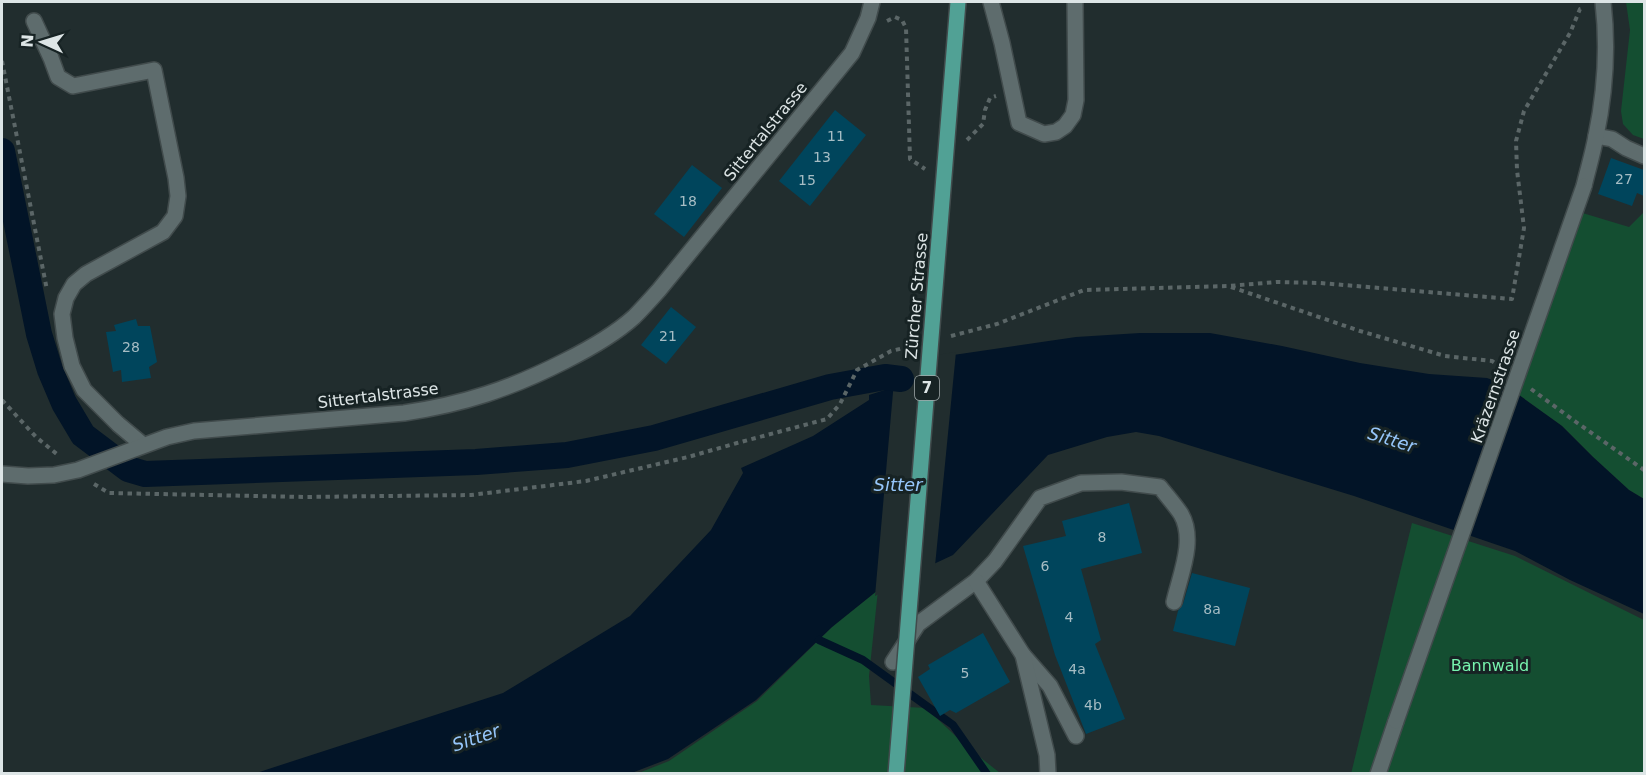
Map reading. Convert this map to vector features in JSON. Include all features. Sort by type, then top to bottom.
[{"type":"main road","name":"Zürcher Strasse","points":[[896,774],[958,2]]},
{"type":"street","name":"Sittertalstrasse","points":[[2,474],[28,476],[86,472],[135,448],[194,431],[438,408],[508,388],[586,351],[634,317],[667,281],[852,53],[868,18],[872,2]]},
{"type":"street","points":[[991,2],[1019,123],[1044,134],[1056,132],[1065,126],[1073,114],[1076,100],[1076,2]]},
{"type":"street","name":"Kräzernstrasse","points":[[1378,774],[1584,186],[1596,136],[1603,86],[1605,49],[1603,2]]},
{"type":"street","points":[[34,21],[58,77],[73,86],[154,69],[178,196],[175,216],[163,232],[86,274],[74,284],[66,298],[62,314],[72,366],[84,390],[135,448]]},
{"type":"street","points":[[1596,136],[1612,139],[1644,156]]},
{"type":"street","points":[[893,662],[918,624],[976,581],[995,561],[1040,498],[1081,483],[1121,482],[1160,487],[1181,514],[1187,533],[1185,554],[1174,602]]},
{"type":"street","points":[[976,581],[1023,655],[1050,686],[1076,736]]},
{"type":"street","points":[[1023,655],[1047,755],[1048,774]]},
{"type":"path","points":[[944,338],[997,324],[1084,290],[1228,286],[1276,282],[1320,283],[1512,299],[1524,228],[1516,141],[1524,111],[1570,33],[1580,9],[1587,7]]},
{"type":"path","points":[[886,22],[895,17],[902,20],[906,28],[910,159],[926,170]]},
{"type":"path","points":[[2,61],[46,289],[54,311],[62,314]]},
{"type":"path","points":[[967,141],[983,124],[990,98],[999,95]]},
{"type":"path","points":[[1228,286],[1360,331],[1445,356],[1492,361],[1502,368]]},
{"type":"path","points":[[2,399],[36,437],[86,472],[109,493],[305,497],[471,495],[586,481],[688,458],[737,442],[826,419],[840,404],[857,370],[891,351],[912,345]]},
{"type":"path","points":[[1529,388],[1644,470]]},
{"type":"green space","points":[[1626,2],[1644,2],[1644,139],[1633,135],[1623,124],[1621,111],[1630,30]]},
{"type":"green space","points":[[1576,211],[1629,227],[1644,212],[1644,499],[1629,490],[1562,426],[1512,390]]},
{"type":"green space","name":"Bannwald","points":[[1412,523],[1515,556],[1644,620],[1644,773],[1351,774]]},
{"type":"green space","points":[[878,590],[869,676],[871,705],[926,708],[966,746],[1000,773],[636,774],[669,761],[757,701],[832,627]]},
{"type":"water","name":"Sitter","points":[[1140,333],[1210,333],[1360,363],[1429,374],[1487,378],[1498,382],[1562,426],[1629,490],[1644,499],[1644,614],[1570,580],[1515,551],[1354,496],[1159,436],[1136,432],[1107,437],[1048,455],[953,555],[878,590],[832,627],[756,700],[668,759],[629,774],[253,774],[503,693],[630,616],[711,530],[743,473],[741,468],[813,436],[869,400],[869,395],[888,389],[926,359],[1076,337]]},
{"type":"pier","points":[[956,352],[935,566],[875,596],[894,381],[924,357]]},
{"type":"building","points":[[835,110],[866,135],[810,206],[779,181]]},
{"type":"building","points":[[1611,158],[1644,170],[1644,196],[1637,193],[1632,206],[1598,194]]},
{"type":"building","points":[[692,165],[722,188],[684,237],[654,214]]},
{"type":"building","points":[[671,307],[696,327],[666,364],[641,345]]},
{"type":"building","points":[[136,319],[138,326],[150,326],[157,362],[149,367],[151,378],[122,382],[121,370],[113,372],[106,332],[116,331],[114,325]]},
{"type":"building","points":[[1129,503],[1142,553],[1081,569],[1101,640],[1095,644],[1125,719],[1086,734],[1055,655],[1023,546],[1066,536],[1062,521]]},
{"type":"building","points":[[1192,573],[1250,588],[1235,646],[1173,631]]},
{"type":"building","points":[[983,633],[1010,682],[956,713],[950,710],[940,716],[918,677],[930,669],[928,665]]},
{"type":"waterway","points":[[2,151],[39,334],[50,370],[64,403],[83,435],[128,469],[145,474],[476,462],[567,455],[654,438],[830,387],[885,377],[901,379]]},
{"type":"waterway","points":[[819,640],[863,660],[953,725],[987,774]]}]
